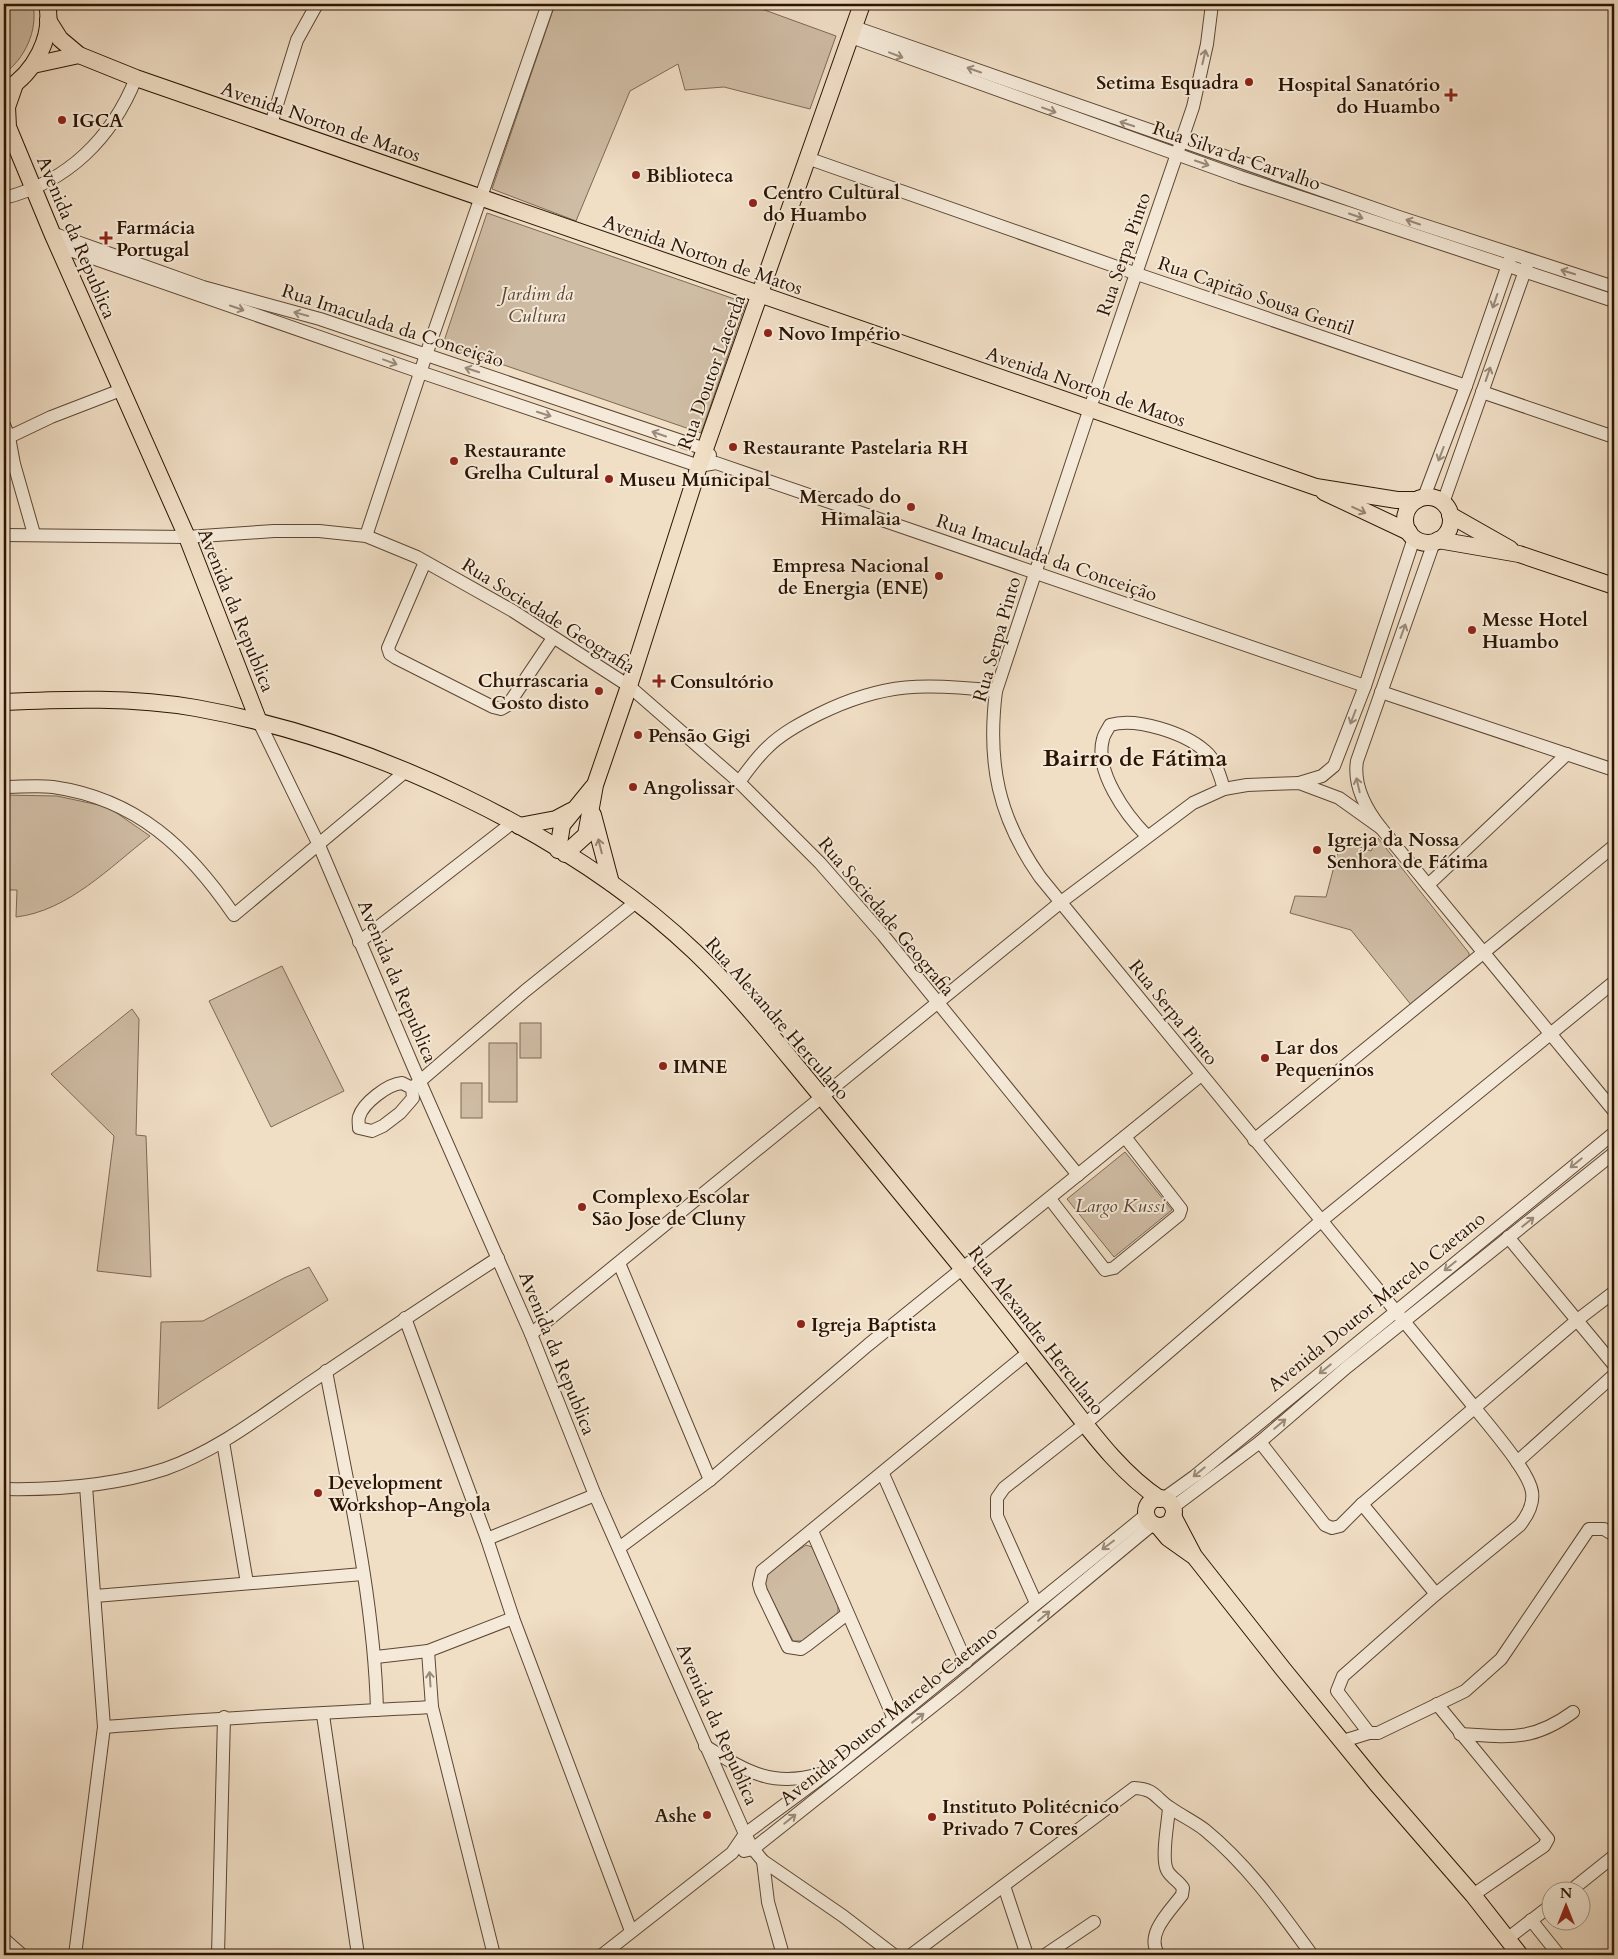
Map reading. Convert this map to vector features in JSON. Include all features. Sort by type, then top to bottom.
[{"type":"main road","name":"Rua Doutor Lacerda","points":[[562,852],[562,825],[584,808],[595,785],[629,686],[699,466],[862,4]]},
{"type":"main road","name":"Avenida Norton de Matos","points":[[48,8],[60,39],[79,55],[136,78],[1316,487],[1411,535]]},
{"type":"main road","points":[[6,125],[9,87],[33,65],[44,43],[48,8]]},
{"type":"main road","points":[[33,65],[79,55]]},
{"type":"main road","name":"Avenida da Republica","points":[[6,125],[187,537],[260,722]]},
{"type":"main road","name":"Avenida Norton de Matos","points":[[1316,487],[1397,500],[1421,499]]},
{"type":"main road","points":[[1519,554],[1447,509],[1437,499],[1421,499],[1410,506],[1406,514],[1405,523],[1411,535],[1436,541],[1519,554],[1614,586]]},
{"type":"main road","points":[[1436,541],[1447,532],[1447,509]]},
{"type":"main road","name":"Rua Alexandre Herculano","points":[[4,702],[78,699],[131,702],[192,708],[260,722],[361,754],[406,771],[515,825],[611,883],[694,951],[727,986],[821,1096],[962,1268],[1085,1424],[1139,1485],[1167,1505]]},
{"type":"main road","name":"Rua Doutor Lacerda","points":[[562,852],[586,835],[584,808]]},
{"type":"main road","points":[[515,825],[556,819],[584,808],[611,883]]},
{"type":"main road","name":"Rua Alexandre Herculano","points":[[1139,1485],[1151,1519]]},
{"type":"main road","name":"Avenida Doutor Marcelo Caetano","points":[[1150,1502],[1167,1505],[1168,1524],[1151,1519],[1150,1502]]},
{"type":"main road","points":[[1167,1505],[1194,1556],[1342,1742],[1473,1895],[1520,1955]]},
{"type":"main road","points":[[1151,1519],[1168,1538],[1194,1556]]},
{"type":"street","points":[[271,124],[297,40],[317,4]]},
{"type":"street","points":[[366,536],[420,372],[548,4]]},
{"type":"street","name":"Rua Serpa Pinto","points":[[1212,4],[1207,44],[1195,98],[1137,274],[1034,572],[996,691],[993,718],[994,771],[1002,803],[1026,858],[1201,1076],[1475,1408],[1516,1462],[1532,1491],[1532,1501],[1527,1515],[1510,1534],[1436,1594],[1343,1676],[1338,1683],[1337,1691],[1369,1733]]},
{"type":"street","name":"Rua Silva da Carvalho","points":[[852,32],[936,64],[1099,121],[1176,154],[1240,177],[1509,261],[1529,260],[1614,287]]},
{"type":"street","points":[[4,198],[35,188],[62,173],[90,151],[109,129],[126,102],[136,78]]},
{"type":"street","name":"Rua Silva da Carvalho","points":[[1099,121],[1181,142],[1332,194],[1509,261],[1524,273],[1614,301]]},
{"type":"street","name":"Rua Capitão Sousa Gentil","points":[[808,158],[1137,274],[1466,386]]},
{"type":"street","points":[[1240,177],[1245,164]]},
{"type":"street","points":[[1328,206],[1332,194]]},
{"type":"street","name":"Rua Imaculada da Conceição","points":[[55,239],[203,287],[320,319],[705,449]]},
{"type":"street","name":"Rua Imaculada da Conceição","points":[[55,239],[316,335],[499,399],[699,466],[716,463],[1365,686]]},
{"type":"street","points":[[1447,509],[1482,392],[1529,260]]},
{"type":"street","points":[[1421,499],[1466,386],[1509,261]]},
{"type":"street","points":[[316,335],[320,319]]},
{"type":"street","points":[[499,399],[504,380]]},
{"type":"street","points":[[9,437],[51,417],[121,390]]},
{"type":"street","points":[[1482,392],[1614,437]]},
{"type":"street","points":[[600,432],[606,416]]},
{"type":"street","points":[[4,425],[9,437],[14,464],[34,534]]},
{"type":"street","points":[[705,449],[716,463]]},
{"type":"street","name":"Rua Sociedade Geografia","points":[[4,535],[187,537],[274,531],[319,531],[366,536],[425,562],[513,612],[629,686],[738,782],[839,883],[1078,1175]]},
{"type":"street","points":[[531,1334],[1061,902],[1193,803],[1224,789],[1248,785],[1299,783],[1322,776],[1334,766],[1365,686],[1411,535]]},
{"type":"street","points":[[1436,541],[1381,692],[1356,772],[1361,796],[1381,828],[1614,1110]]},
{"type":"street","points":[[425,562],[388,648],[390,654],[396,658],[493,707],[501,709],[508,705],[553,638]]},
{"type":"street","points":[[738,782],[768,747],[798,725],[868,694],[884,689],[948,686],[996,691]]},
{"type":"street","points":[[1381,692],[1614,770]]},
{"type":"street","points":[[1147,836],[1120,804],[1111,788],[1103,761],[1102,750],[1103,739],[1110,725],[1123,721],[1152,726],[1192,743],[1206,751],[1216,766],[1224,789]]},
{"type":"street","name":"Avenida da Republica","points":[[260,722],[318,843],[416,1085],[498,1258],[531,1334],[594,1495],[745,1834],[753,1849],[763,1861],[843,1916],[894,1955]]},
{"type":"street","points":[[1428,885],[1567,754]]},
{"type":"street","points":[[4,787],[56,788],[107,801],[148,822],[184,851],[210,881],[234,915],[406,771]]},
{"type":"street","points":[[1299,783],[1339,798],[1381,828]]},
{"type":"street","points":[[359,942],[515,825]]},
{"type":"street","points":[[1254,1140],[1614,846]]},
{"type":"street","points":[[416,1085],[526,991],[636,902]]},
{"type":"street","points":[[1036,1602],[997,1516],[997,1498],[1004,1488],[1085,1424],[1321,1221],[1614,982]]},
{"type":"street","points":[[619,1548],[710,1480],[801,1400],[1201,1076]]},
{"type":"street","name":"Avenida Doutor Marcelo Caetano","points":[[1167,1505],[1394,1312],[1614,1133]]},
{"type":"street","points":[[1050,1199],[1105,1270],[1114,1268],[1179,1216],[1182,1209],[1125,1137]]},
{"type":"street","name":"Avenida Doutor Marcelo Caetano","points":[[1167,1505],[1260,1442],[1347,1367],[1614,1153]]},
{"type":"street","points":[[1508,1238],[1614,1365]]},
{"type":"street","points":[[4,1488],[39,1490],[86,1486],[124,1480],[165,1469],[213,1449],[405,1318],[498,1258]]},
{"type":"street","points":[[619,1263],[710,1480]]},
{"type":"street","points":[[1260,1442],[1325,1525],[1332,1528],[1340,1526],[1362,1504],[1576,1321],[1614,1292]]},
{"type":"street","points":[[405,1318],[487,1539],[513,1618],[631,1931]]},
{"type":"street","points":[[847,1614],[807,1645],[800,1648],[788,1647],[761,1591],[759,1584],[762,1571],[883,1474],[1029,1352]]},
{"type":"street","points":[[326,1372],[363,1574],[376,1657],[377,1710]]},
{"type":"street","points":[[1516,1462],[1614,1375]]},
{"type":"street","points":[[224,1442],[247,1583]]},
{"type":"street","points":[[883,1474],[966,1662]]},
{"type":"street","points":[[75,1955],[104,1727],[86,1486]]},
{"type":"street","points":[[487,1539],[594,1495]]},
{"type":"street","points":[[1362,1504],[1436,1594]]},
{"type":"street","name":"Avenida Doutor Marcelo Caetano","points":[[732,1853],[745,1834],[830,1771],[894,1720],[1036,1602],[1151,1519]]},
{"type":"street","name":"Avenida Doutor Marcelo Caetano","points":[[732,1853],[753,1849],[958,1686],[1151,1519]]},
{"type":"street","points":[[1342,1742],[1369,1733],[1378,1733],[1465,1691],[1501,1659],[1589,1529],[1604,1529],[1614,1534]]},
{"type":"street","points":[[812,1531],[894,1720]]},
{"type":"street","points":[[95,1596],[363,1574]]},
{"type":"street","points":[[376,1657],[428,1652],[513,1618]]},
{"type":"street","points":[[428,1652],[432,1708],[494,1955]]},
{"type":"street","points":[[1437,1704],[1548,1839],[1544,1846],[1473,1895]]},
{"type":"street","points":[[104,1727],[224,1717],[323,1715],[377,1710],[432,1708]]},
{"type":"street","points":[[1460,1734],[1509,1737],[1536,1733],[1554,1726],[1573,1712]]},
{"type":"street","points":[[323,1715],[358,1955]]},
{"type":"street","points":[[218,1955],[224,1717]]},
{"type":"street","points":[[706,1746],[748,1772],[763,1777],[803,1779],[830,1771]]},
{"type":"street","points":[[911,1955],[1134,1788],[1146,1788],[1156,1793],[1169,1808],[1204,1829],[1260,1886],[1312,1955]]},
{"type":"street","points":[[1159,1955],[1154,1945],[1154,1937],[1182,1895],[1183,1888],[1178,1880],[1168,1872],[1165,1863],[1169,1808]]},
{"type":"street","points":[[602,1955],[732,1853]]},
{"type":"street","points":[[1582,1882],[1614,1856]]},
{"type":"street","points":[[763,1861],[768,1902],[783,1955]]},
{"type":"street","points":[[1004,1886],[1027,1955]]},
{"type":"street","points":[[1507,1939],[1540,1913]]},
{"type":"street","points":[[1531,1920],[1559,1955]]},
{"type":"street","points":[[1045,1955],[1094,1922]]},
{"type":"street","points":[[4,1939],[22,1955]]},
{"type":"green space","points":[[4,4],[33,4],[34,24],[24,52],[4,74]]},
{"type":"green space","points":[[555,4],[748,4],[836,36],[810,109],[724,87],[685,90],[678,64],[630,91],[576,221],[492,189]]},
{"type":"green space","name":"Jardim da Cultura","points":[[487,213],[746,303],[701,433],[443,344]]},
{"type":"green space","points":[[4,795],[57,796],[108,807],[150,836],[104,874],[71,897],[35,913],[16,917],[17,890],[4,890]]},
{"type":"green space","points":[[1378,838],[1469,953],[1469,960],[1412,1006],[1351,930],[1290,913],[1295,896],[1326,897],[1341,840],[1371,851]]},
{"type":"green space","points":[[282,966],[344,1091],[271,1127],[209,1001]]},
{"type":"green space","points":[[132,1009],[139,1019],[136,1135],[146,1136],[151,1277],[97,1271],[114,1136],[51,1074]]},
{"type":"green space","points":[[520,1023],[541,1023],[541,1058],[520,1058]]},
{"type":"green space","points":[[489,1043],[517,1043],[517,1102],[489,1102]]},
{"type":"green space","points":[[461,1083],[482,1083],[482,1118],[461,1118]]},
{"type":"green space","name":"Largo Kussi","points":[[1125,1152],[1172,1210],[1114,1257],[1067,1199]]},
{"type":"green space","points":[[309,1267],[328,1300],[158,1409],[161,1322],[203,1321],[284,1278]]},
{"type":"green space","points":[[806,1545],[812,1547],[838,1606],[838,1613],[802,1641],[793,1641],[762,1580],[770,1570]]},
{"type":"place","name":"Setima Esquadra","points":[[1249,82]]},
{"type":"place","name":"Hospital Sanatório do Huambo","points":[[1451,95]]},
{"type":"place","name":"IGCA","points":[[62,120]]},
{"type":"place","name":"Biblioteca","points":[[636,175]]},
{"type":"place","name":"Centro Cultural do Huambo","points":[[753,203]]},
{"type":"place","name":"Farmácia Portugal","points":[[106,238]]},
{"type":"place","name":"Novo Império","points":[[768,333]]},
{"type":"place","name":"Restaurante Pastelaria RH","points":[[733,447]]},
{"type":"place","name":"Restaurante Grelha Cultural","points":[[454,461]]},
{"type":"place","name":"Museu Municipal","points":[[609,479]]},
{"type":"place","name":"Mercado do Himalaia","points":[[911,507]]},
{"type":"place","name":"Empresa Nacional de Energia (ENE)","points":[[939,576]]},
{"type":"place","name":"Messe Hotel Huambo","points":[[1472,630]]},
{"type":"place","name":"Consultório","points":[[659,681]]},
{"type":"place","name":"Churrascaria Gosto disto","points":[[599,691]]},
{"type":"place","name":"Pensão Gigi","points":[[638,735]]},
{"type":"place","name":"Angolissar","points":[[633,787]]},
{"type":"place","name":"Igreja da Nossa Senhora de Fátima","points":[[1317,850]]},
{"type":"place","name":"Lar dos Pequeninos","points":[[1265,1058]]},
{"type":"place","name":"IMNE","points":[[663,1066]]},
{"type":"place","name":"Complexo Escolar São Jose de Cluny","points":[[582,1207]]},
{"type":"place","name":"Igreja Baptista","points":[[801,1324]]},
{"type":"place","name":"Development Workshop-Angola","points":[[318,1493]]},
{"type":"place","name":"Ashe","points":[[707,1815]]},
{"type":"place","name":"Instituto Politécnico Privado 7 Cores","points":[[932,1817]]},
{"type":"district","name":"Bairro de Fátima","points":[[1135,758]]}]
